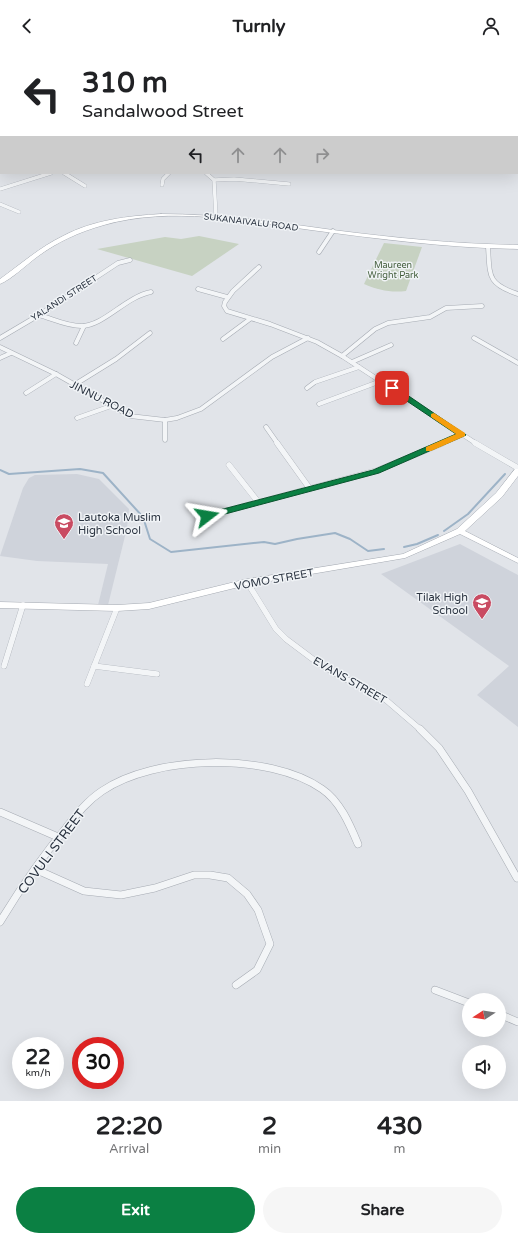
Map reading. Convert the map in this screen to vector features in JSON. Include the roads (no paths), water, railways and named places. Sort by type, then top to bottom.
[{"type":"main road","name":"SUKANAIVALU ROAD","points":[[0,282],[66,237],[108,223],[159,216],[216,216],[429,243],[488,247],[518,247]]},
{"type":"main road","name":"VOMO STREET","points":[[0,605],[117,608],[149,606],[247,582],[405,556],[460,532],[499,495],[518,470]]},
{"type":"main road","points":[[460,532],[518,561]]},
{"type":"street","points":[[0,189],[48,174]]},
{"type":"street","points":[[66,174],[85,186]]},
{"type":"street","points":[[162,185],[163,179],[168,174]]},
{"type":"street","points":[[207,174],[214,180],[234,179],[289,184]]},
{"type":"street","points":[[214,180],[216,216]]},
{"type":"street","points":[[0,204],[19,212]]},
{"type":"street","points":[[319,252],[333,231]]},
{"type":"street","points":[[488,247],[489,275],[492,281],[500,288],[518,294]]},
{"type":"street","name":"YALANDI STREET","points":[[0,338],[40,315],[118,263],[130,260]]},
{"type":"street","points":[[258,267],[227,297],[224,304],[225,309],[230,313],[250,318],[308,338],[342,356],[518,470]]},
{"type":"street","points":[[198,289],[227,297]]},
{"type":"street","points":[[40,315],[84,326],[99,320],[141,293],[151,292]]},
{"type":"street","points":[[342,356],[375,329],[388,323],[430,317],[446,308],[482,306]]},
{"type":"street","points":[[223,339],[250,318]]},
{"type":"street","points":[[76,343],[84,326]]},
{"type":"street","points":[[74,385],[116,358],[150,333]]},
{"type":"street","name":"JINNU ROAD","points":[[0,347],[56,374],[130,416],[165,420],[177,418],[201,409],[272,357],[308,338]]},
{"type":"street","points":[[474,338],[518,363]]},
{"type":"street","points":[[352,362],[391,345]]},
{"type":"street","points":[[0,358],[11,353]]},
{"type":"street","points":[[307,388],[315,382],[359,367]]},
{"type":"street","points":[[26,393],[56,374]]},
{"type":"street","points":[[319,404],[381,381]]},
{"type":"street","points":[[77,418],[111,406]]},
{"type":"street","points":[[165,420],[165,440]]},
{"type":"street","points":[[266,427],[310,489]]},
{"type":"street","points":[[207,516],[259,504],[376,471],[462,435]]},
{"type":"street","points":[[229,465],[259,504]]},
{"type":"street","name":"EVANS STREET","points":[[247,582],[276,629],[286,639],[318,663],[343,678],[379,694],[408,718],[438,748],[468,791],[517,878]]},
{"type":"street","points":[[4,666],[23,605]]},
{"type":"street","points":[[86,684],[117,608]]},
{"type":"street","points":[[94,666],[156,674]]},
{"type":"street","name":"COVULI STREET","points":[[0,922],[58,837],[90,800],[110,786],[150,772],[199,764],[232,762],[277,771],[303,780],[323,790],[337,805],[352,828],[358,844]]},
{"type":"street","points":[[0,812],[58,837]]},
{"type":"street","points":[[35,869],[84,891],[121,895],[155,888],[194,875],[210,875],[228,878],[247,894],[258,910],[270,944],[257,970],[236,985]]},
{"type":"street","points":[[435,990],[462,1000]]},
{"type":"street","points":[[506,1017],[518,1022]]},
{"type":"waterway","points":[[0,470],[9,474],[80,469],[103,473],[143,517],[150,539],[171,552],[264,542],[275,544],[335,533],[350,539],[368,551],[384,549]]},
{"type":"waterway","points":[[444,531],[468,514],[505,474]]},
{"type":"waterway","points":[[404,547],[417,544],[438,535]]},
{"type":"place","name":"Lautoka Muslim High School","points":[[64,540]]},
{"type":"place","name":"Tilak High School","points":[[482,620]]},
{"type":"park label","name":"Maureen Wright Park","points":[[393,270]]}]
